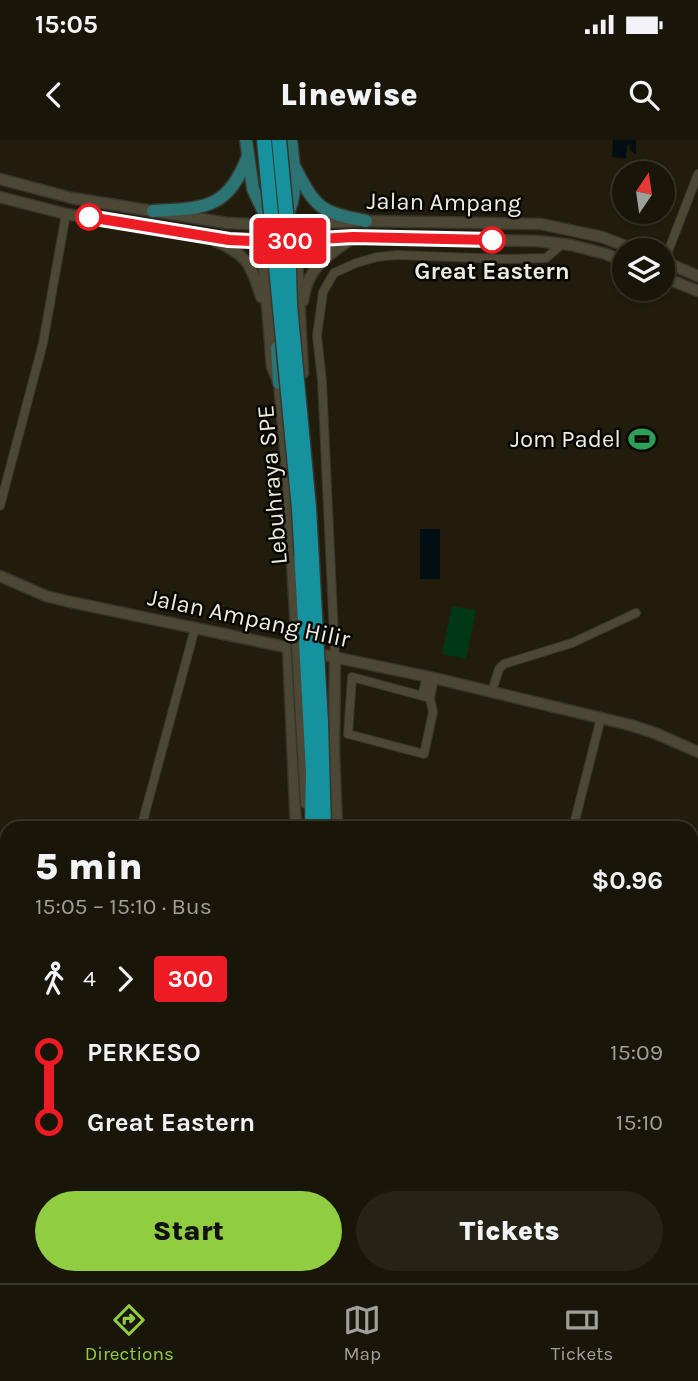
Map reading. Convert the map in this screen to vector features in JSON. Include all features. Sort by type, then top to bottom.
[{"type":"highway","name":"Lebuhraya SPE","points":[[264,140],[299,509],[313,772],[312,821]]},
{"type":"highway","name":"Lebuhraya SPE","points":[[278,140],[288,233],[290,306],[309,508],[324,821]]},
{"type":"main road","points":[[246,140],[248,156],[276,233]]},
{"type":"main road","points":[[258,140],[258,185],[264,197],[278,200],[295,191]]},
{"type":"main road","points":[[276,233],[294,200],[291,140]]},
{"type":"main road","points":[[153,211],[210,205],[221,199],[240,176],[248,156]]},
{"type":"main road","points":[[294,166],[317,205],[336,216],[366,221]]},
{"type":"main road","points":[[267,267],[276,320],[279,383]]},
{"type":"street","points":[[278,140],[278,180]]},
{"type":"street","points":[[673,238],[698,174]]},
{"type":"street","name":"Jalan Ampang","points":[[0,179],[72,198],[276,233],[538,241],[612,257]]},
{"type":"street","name":"Jalan Ampang","points":[[0,197],[66,214],[229,240],[366,221],[541,224],[612,241]]},
{"type":"street","points":[[0,506],[43,343],[66,214]]},
{"type":"street","points":[[267,267],[263,255],[276,233],[293,249],[297,257],[317,561],[330,821]]},
{"type":"street","points":[[203,236],[232,248],[242,256],[254,273],[266,306]]},
{"type":"street","points":[[300,326],[303,296],[313,270],[353,237]]},
{"type":"street","points":[[447,240],[447,256]]},
{"type":"street","points":[[337,821],[335,657],[322,381],[317,336],[323,292],[334,272],[377,257],[397,255],[545,258],[562,244]]},
{"type":"street","points":[[298,270],[292,258],[284,253],[269,254],[266,306],[272,366],[279,383],[306,821]]},
{"type":"street","points":[[286,264],[306,416]]},
{"type":"street","points":[[675,267],[698,276]]},
{"type":"street","points":[[675,282],[698,291]]},
{"type":"street","name":"Jalan Ampang Hilir","points":[[0,576],[46,596],[66,601],[430,677],[600,718],[655,733],[698,752]]},
{"type":"street","points":[[492,691],[499,669],[504,664],[572,643],[636,613]]},
{"type":"street","points":[[143,821],[195,628]]},
{"type":"street","points":[[288,648],[296,821]]},
{"type":"street","points":[[426,697],[352,677],[348,734],[424,754],[433,712],[426,697],[430,677]]},
{"type":"street","points":[[575,821],[600,718]]},
{"type":"green space","points":[[452,606],[476,610],[466,659],[442,654]]},
{"type":"shaded area","points":[[613,140],[636,140],[636,154],[631,151],[629,144],[626,159],[612,157]]},
{"type":"shaded area","points":[[420,529],[440,529],[440,579],[420,579]]},
{"type":"bus line","name":"300","points":[[89,217],[229,240],[270,242],[353,237],[492,240]]},
{"type":"place","name":"Great Eastern","points":[[492,240]]},
{"type":"place","name":"Jom Padel","points":[[642,439]]}]
